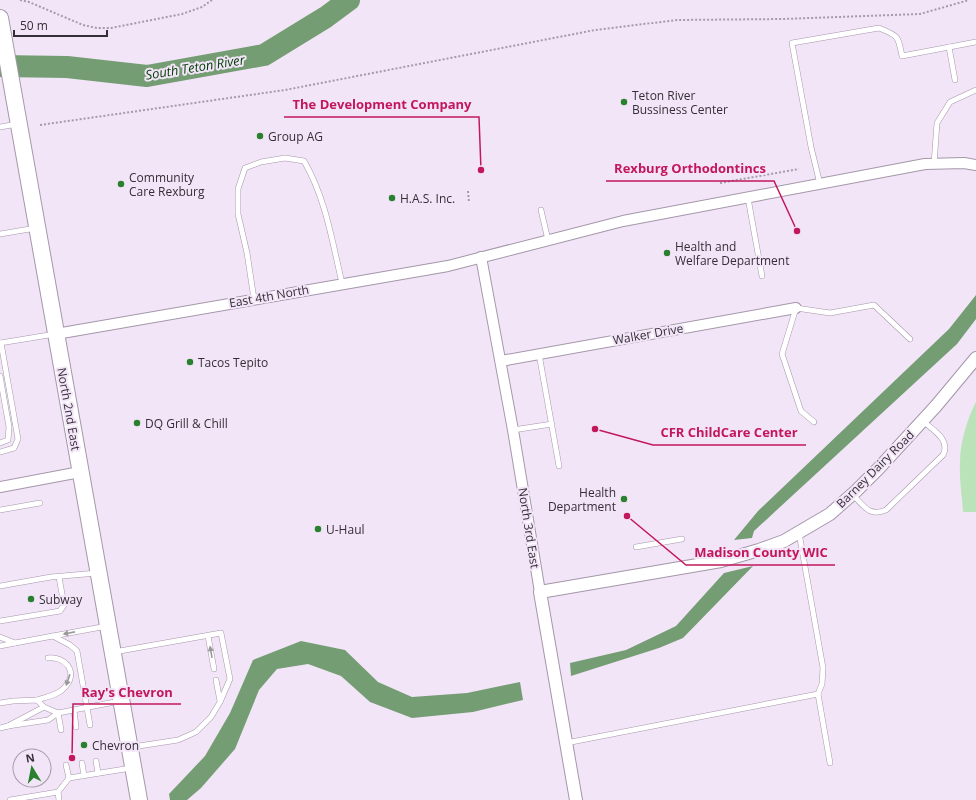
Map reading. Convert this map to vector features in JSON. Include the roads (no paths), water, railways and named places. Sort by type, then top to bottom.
[{"type":"main road","name":"North 2nd East","points":[[0,21],[139,800]]},
{"type":"street","name":"East 4th North","points":[[56,334],[448,266],[623,222],[925,164],[964,162],[976,165]]},
{"type":"street","name":"North 3rd East","points":[[481,257],[501,361],[576,800]]},
{"type":"street","name":"Walker Drive","points":[[501,361],[796,308]]},
{"type":"street","name":"Barney Dairy Road","points":[[540,592],[721,561],[784,542],[830,514],[852,494],[879,468],[923,421],[976,358]]},
{"type":"street","points":[[0,487],[80,472]]},
{"type":"lane","points":[[820,184],[811,147],[792,43],[879,28],[891,33],[898,39],[902,56],[976,42]]},
{"type":"lane","points":[[949,47],[955,80]]},
{"type":"lane","points":[[934,164],[937,123],[950,102],[976,90]]},
{"type":"lane","points":[[0,127],[19,123]]},
{"type":"lane","points":[[254,299],[247,253],[238,214],[238,188],[245,168],[261,162],[284,158],[304,161],[314,178],[322,200],[342,284]]},
{"type":"lane","points":[[748,198],[762,276]]},
{"type":"lane","points":[[541,210],[548,241]]},
{"type":"lane","points":[[0,234],[37,228]]},
{"type":"lane","points":[[814,422],[801,411],[782,354],[796,308],[830,313],[874,305],[910,339]]},
{"type":"lane","points":[[0,452],[14,448],[18,439],[1,343],[56,334]]},
{"type":"lane","points":[[539,354],[559,466]]},
{"type":"lane","points":[[0,376],[8,427],[8,440],[0,443]]},
{"type":"lane","points":[[852,494],[867,510],[872,512],[886,510],[943,455],[945,451],[942,437],[923,421]]},
{"type":"lane","points":[[513,430],[552,424]]},
{"type":"lane","points":[[0,510],[40,503]]},
{"type":"lane","points":[[799,533],[823,668],[822,684],[818,694],[830,763]]},
{"type":"lane","points":[[636,546],[682,539]]},
{"type":"lane","points":[[0,586],[98,572]]},
{"type":"lane","points":[[0,622],[60,611],[64,605],[59,577]]},
{"type":"lane","points":[[0,646],[108,626]]},
{"type":"lane","points":[[112,652],[221,633],[230,679],[220,702],[211,717],[196,732],[178,740],[129,748]]},
{"type":"lane","points":[[53,636],[70,645],[77,651],[90,725]]},
{"type":"lane","points":[[208,636],[214,669]]},
{"type":"lane","points":[[0,637],[15,643]]},
{"type":"lane","points":[[0,703],[37,700],[59,692],[66,687],[70,680],[71,673],[68,665],[55,657],[48,658]]},
{"type":"lane","points":[[216,680],[220,702]]},
{"type":"lane","points":[[566,743],[818,694]]},
{"type":"lane","points":[[37,700],[44,707],[58,713]]},
{"type":"lane","points":[[0,728],[48,720],[58,713],[121,701]]},
{"type":"lane","points":[[8,726],[44,707]]},
{"type":"lane","points":[[74,710],[76,727]]},
{"type":"lane","points":[[58,713],[61,730]]},
{"type":"lane","points":[[96,760],[98,773]]},
{"type":"lane","points":[[82,763],[84,776]]},
{"type":"lane","points":[[66,765],[69,778]]},
{"type":"lane","points":[[10,800],[58,792],[69,778],[133,768]]},
{"type":"lane","points":[[58,792],[59,800]]},
{"type":"waterway","name":"South Teton River","points":[[0,66],[67,67],[147,76],[264,55],[326,17],[349,0]]},
{"type":"place","name":"Teton River Bussiness Center","points":[[624,102]]},
{"type":"place","name":"Group AG","points":[[260,136]]},
{"type":"place","name":"The Development Company","points":[[481,170]]},
{"type":"place","name":"Community Care Rexburg","points":[[121,184]]},
{"type":"place","name":"H.A.S. Inc.","points":[[392,198]]},
{"type":"place","name":"Rexburg Orthodontincs","points":[[797,231]]},
{"type":"place","name":"Health and Welfare Department","points":[[667,253]]},
{"type":"place","name":"Tacos Tepito","points":[[190,362]]},
{"type":"place","name":"DQ Grill & Chill","points":[[137,423]]},
{"type":"place","name":"CFR ChildCare Center","points":[[595,429]]},
{"type":"place","name":"Health Department","points":[[624,499]]},
{"type":"place","name":"Madison County WIC","points":[[627,516]]},
{"type":"place","name":"U-Haul","points":[[318,529]]},
{"type":"place","name":"Subway","points":[[31,599]]},
{"type":"place","name":"Chevron","points":[[84,745]]},
{"type":"place","name":"Ray's Chevron","points":[[72,758]]}]
